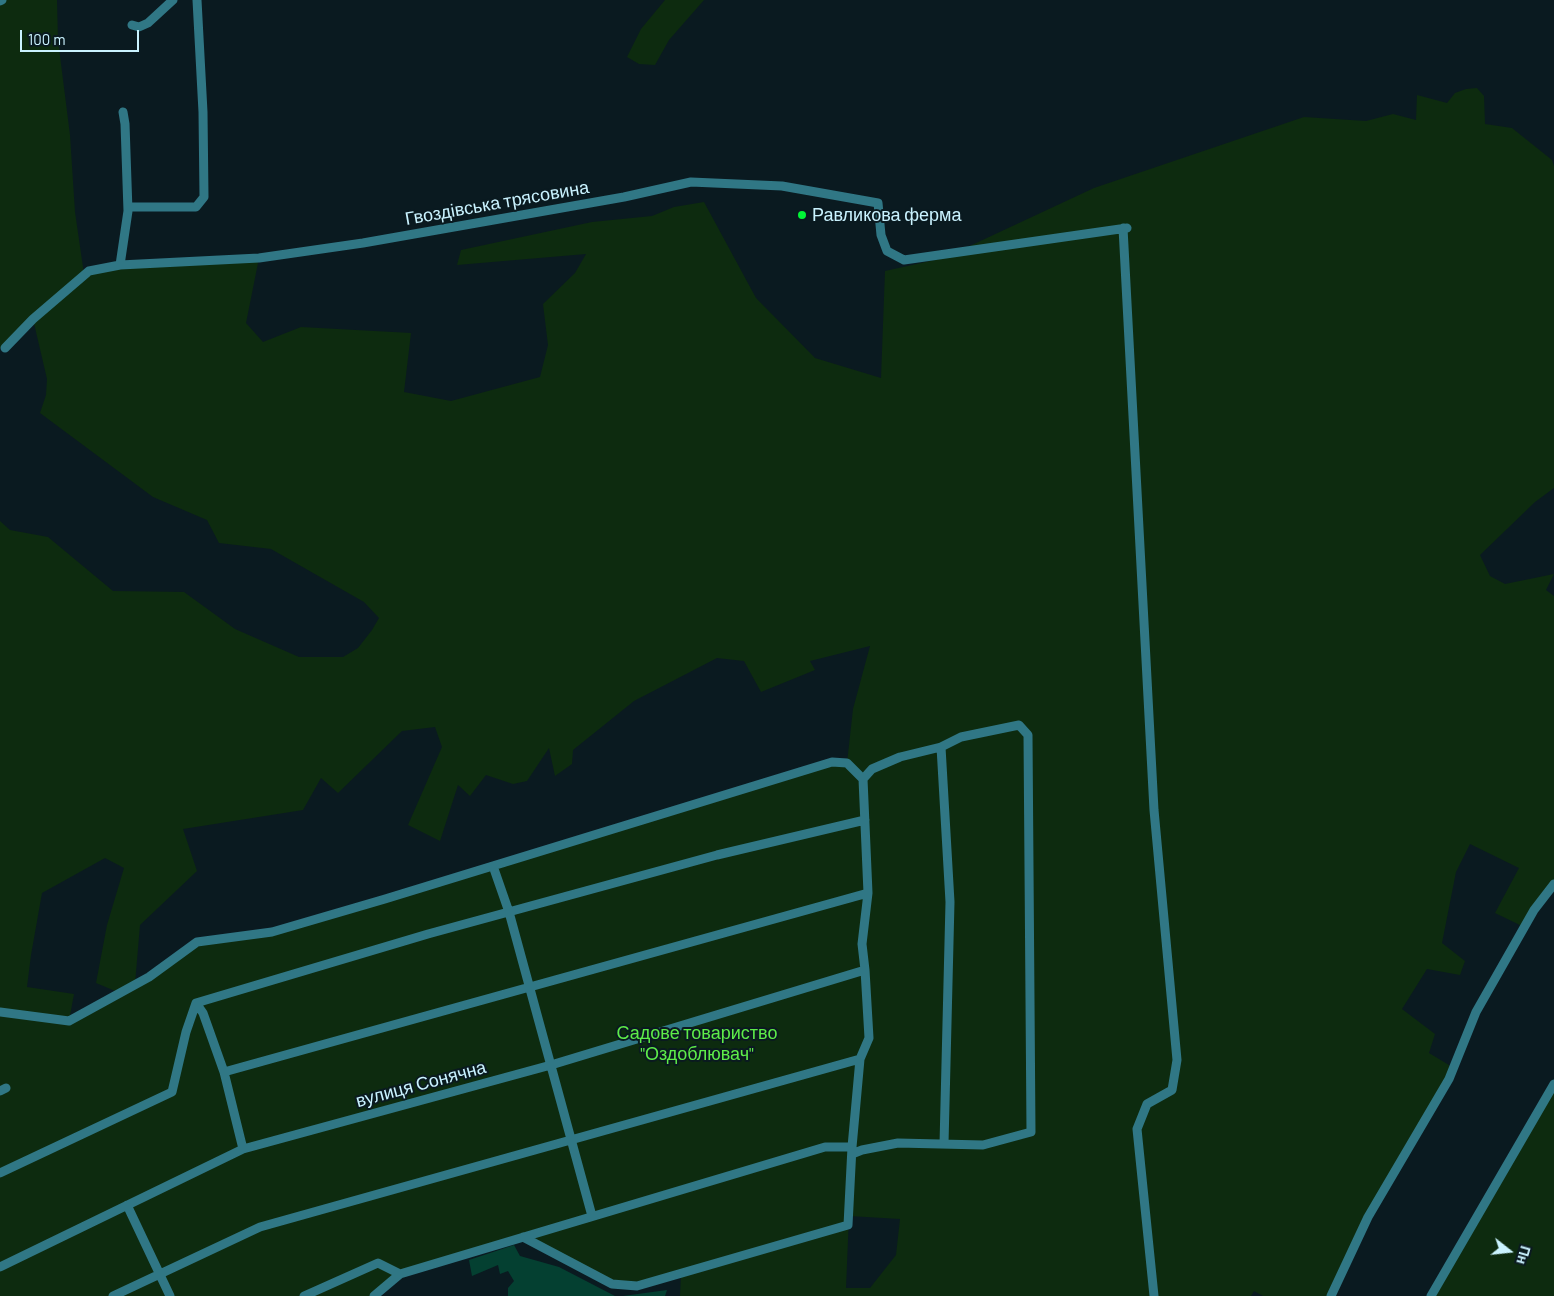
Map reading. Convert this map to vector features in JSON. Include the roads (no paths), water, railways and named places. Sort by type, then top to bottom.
[{"type":"street","points":[[132,25],[140,27],[148,23],[173,0]]},
{"type":"street","points":[[128,207],[196,207],[204,197],[203,112],[197,0]]},
{"type":"street","points":[[120,265],[128,207],[123,112]]},
{"type":"street","name":"Гвоздівська трясовина","points":[[5,348],[32,318],[89,271],[120,265],[259,258],[354,245],[624,197],[691,182],[782,186],[878,203],[881,235],[887,251],[904,260],[1125,228],[1154,810],[1177,1060],[1172,1090],[1147,1104],[1137,1128],[1154,1296]]},
{"type":"street","points":[[374,1296],[400,1274],[592,1216],[825,1147],[852,1150],[862,1150],[898,1143],[983,1145],[1031,1132],[1028,735],[1019,725],[961,736],[941,747],[900,757],[872,769],[864,780],[868,893],[862,944],[869,1038],[860,1059],[852,1150],[848,1225],[637,1286],[612,1284],[523,1237]]},
{"type":"street","points":[[941,747],[950,902],[944,1144]]},
{"type":"street","points":[[0,1012],[69,1021],[149,977],[197,942],[272,932],[832,762],[847,764],[864,780]]},
{"type":"street","points":[[196,1003],[509,912],[717,855],[865,820]]},
{"type":"street","points":[[493,866],[509,912],[592,1216]]},
{"type":"street","points":[[1331,1296],[1368,1217],[1449,1079],[1476,1012],[1534,910],[1552,889]]},
{"type":"street","points":[[224,1072],[868,893]]},
{"type":"street","name":"вулиця Сонячна","points":[[0,1267],[243,1149],[551,1065],[865,970]]},
{"type":"street","points":[[196,1003],[203,1013],[224,1072],[243,1149]]},
{"type":"street","points":[[0,1174],[172,1092],[186,1032],[196,1003]]},
{"type":"street","points":[[113,1296],[260,1227],[860,1059]]},
{"type":"street","points":[[1431,1296],[1554,1084]]},
{"type":"street","points":[[127,1205],[170,1296]]},
{"type":"street","points":[[304,1296],[378,1263],[400,1274]]},
{"type":"place","name":"Равликова ферма","points":[[802,215]]},
{"type":"park label","name":"Садове товариство \"Оздоблювач\"","points":[[697,1043]]}]
